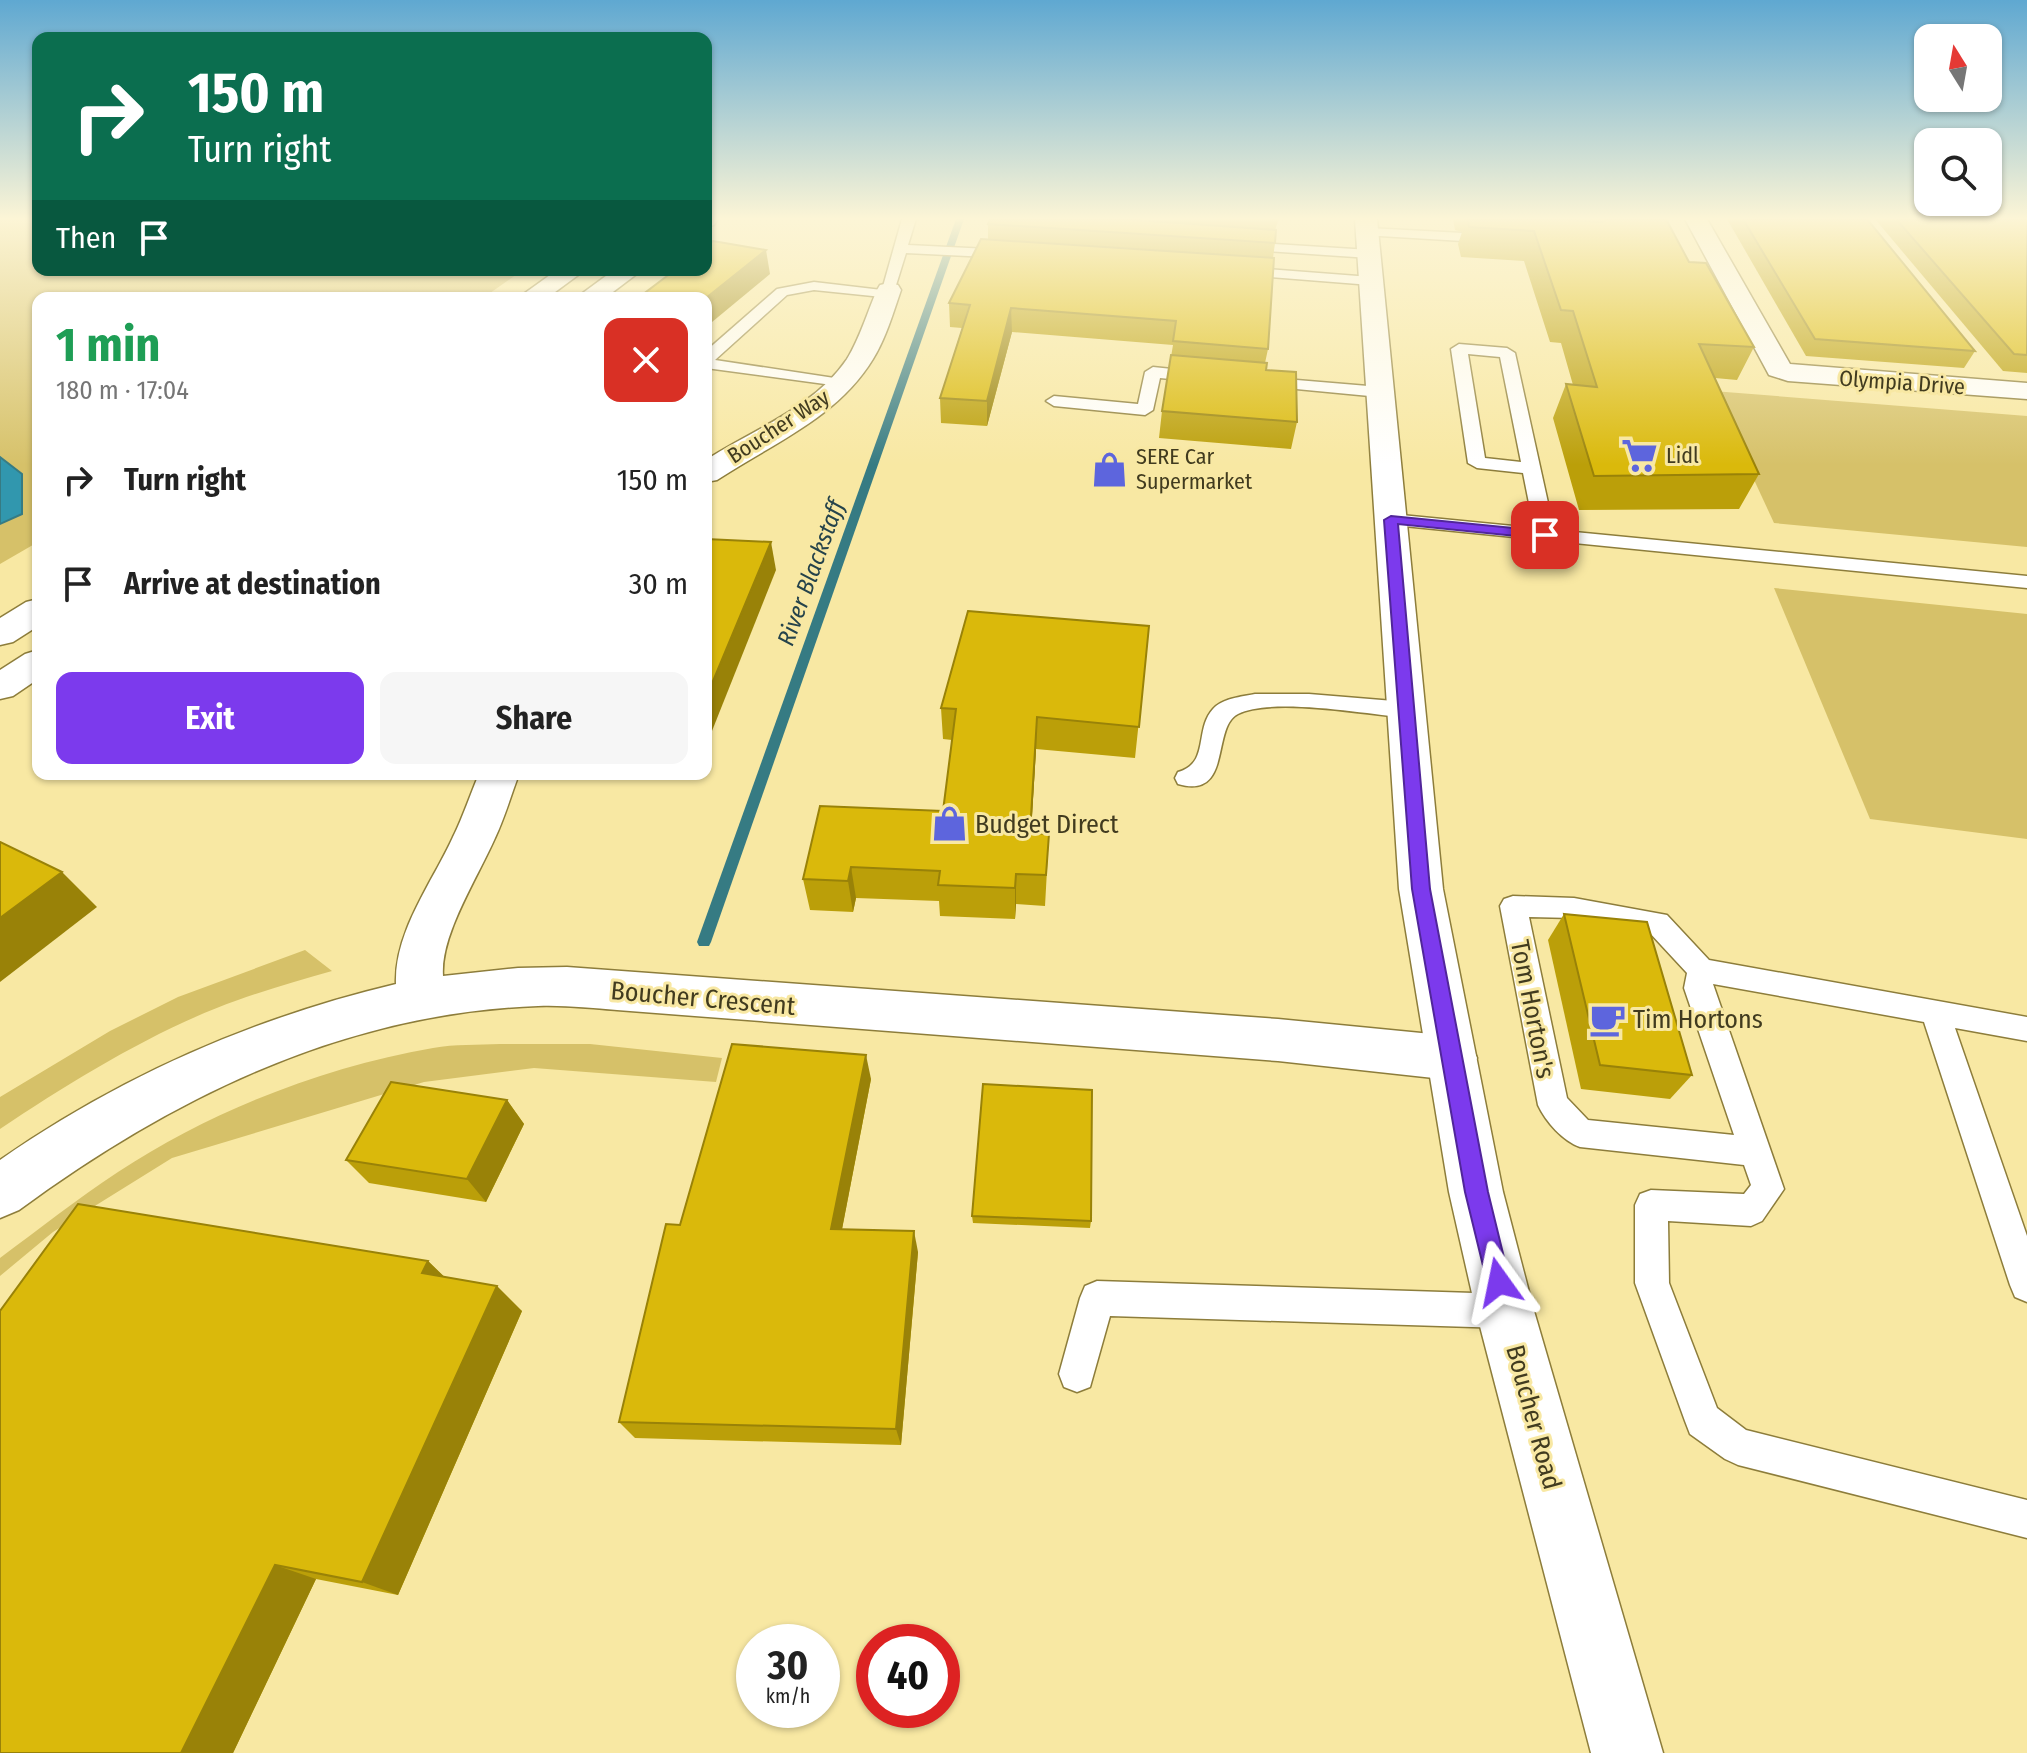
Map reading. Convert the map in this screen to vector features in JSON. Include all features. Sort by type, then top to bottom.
[{"type":"main road","name":"Boucher Way","points":[[712,469],[809,411],[841,384],[861,358],[884,301]]},
{"type":"main road","name":"Boucher Road","points":[[1373,301],[1421,889],[1476,1192],[1505,1311],[1627,1753]]},
{"type":"main road","name":"Olympia Drive","points":[[1741,301],[1779,369],[1788,373],[2027,391]]},
{"type":"main road","points":[[1979,365],[1999,389]]},
{"type":"main road","points":[[0,634],[32,614]]},
{"type":"main road","points":[[0,687],[32,666]]},
{"type":"main road","points":[[421,999],[419,963],[426,941],[476,834],[497,780]]},
{"type":"main road","name":"Boucher Crescent","points":[[0,1192],[60,1147],[218,1060],[343,1017],[421,999],[549,986],[1278,1040],[1452,1058]]},
{"type":"lane","points":[[712,356],[772,301]]},
{"type":"lane","points":[[1531,468],[1477,463],[1459,349],[1507,353],[1545,535]]},
{"type":"lane","points":[[712,362],[841,384]]},
{"type":"lane","points":[[1054,401],[1145,410],[1153,372],[1214,378]]},
{"type":"lane","points":[[1245,381],[1380,392]]},
{"type":"lane","points":[[1391,520],[2027,582]]},
{"type":"lane","points":[[1187,778],[1197,777],[1206,770],[1216,727],[1223,712],[1239,704],[1287,700],[1406,710]]},
{"type":"lane","name":"Tom Horton's","points":[[1701,970],[1657,923],[1574,908],[1513,906],[1553,1105],[1580,1133],[1756,1152]]},
{"type":"lane","points":[[2027,1029],[1701,970],[1698,988],[1768,1189],[1751,1210],[1651,1205],[1652,1283],[1703,1421],[1738,1446],[2027,1519]]},
{"type":"lane","points":[[1935,1013],[2027,1285]]},
{"type":"lane","points":[[1077,1374],[1097,1298],[1505,1311]]},
{"type":"shaded area","points":[[0,301],[32,301],[32,545],[0,564]]},
{"type":"shaded area","points":[[1713,391],[2027,416],[2027,547],[1774,523]]},
{"type":"shaded area","points":[[1774,588],[2027,614],[2027,839],[1870,819]]},
{"type":"shaded area","points":[[305,950],[332,971],[238,1000],[176,1026],[85,1075],[0,1129],[0,1097],[110,1031],[178,997]]},
{"type":"shaded area","points":[[590,1044],[722,1058],[716,1082],[534,1068],[424,1082],[172,1158],[53,1232],[0,1276],[0,1258],[88,1193],[154,1150],[230,1111],[310,1080],[392,1056],[458,1045]]},
{"type":"water","points":[[0,457],[22,474],[22,514],[0,524]]},
{"type":"building","points":[[1271,301],[1268,349],[1173,341],[1176,321],[1011,308],[987,401],[940,398],[970,305],[949,303]]},
{"type":"building","points":[[1558,301],[1728,301],[1754,347],[1699,344],[1759,474],[1594,476],[1566,384],[1597,387],[1573,311],[1561,310]]},
{"type":"building","points":[[1792,301],[1934,301],[1975,351],[1815,339]]},
{"type":"building","points":[[1968,301],[2027,301],[2027,355],[2014,354]]},
{"type":"building","points":[[1171,355],[1267,363],[1266,370],[1296,372],[1297,422],[1162,411]]},
{"type":"building","points":[[712,539],[771,542],[712,684]]},
{"type":"building","points":[[968,611],[1149,626],[1139,727],[1037,717],[1030,833],[1049,834],[1046,875],[1016,874],[1015,888],[938,885],[940,871],[851,867],[848,881],[803,879],[820,806],[943,811],[956,709],[941,708]]},
{"type":"building","points":[[0,842],[62,872],[0,918]]},
{"type":"building","points":[[1564,914],[1647,922],[1692,1075],[1600,1065]]},
{"type":"building","points":[[732,1044],[866,1055],[831,1229],[914,1231],[896,1429],[619,1422],[666,1224],[680,1225]]},
{"type":"building","points":[[391,1082],[507,1100],[467,1179],[346,1160]]},
{"type":"building","points":[[983,1084],[1092,1090],[1091,1221],[972,1216]]},
{"type":"building","points":[[78,1204],[428,1261],[422,1273],[497,1286],[362,1582],[275,1565],[181,1753],[0,1753],[0,1311]]},
{"type":"waterway","name":"River Blackstaff","points":[[704,942],[931,301]]},
{"type":"place","name":"Lidl","points":[[1640,455]]},
{"type":"place","name":"SERE Car Supermarket","points":[[1110,469]]},
{"type":"place","name":"Budget Direct","points":[[949,824]]},
{"type":"place","name":"Tim Hortons","points":[[1607,1019]]},
{"type":"route","points":[[1499,1282],[1476,1192],[1421,889],[1391,520],[1545,535]]}]
